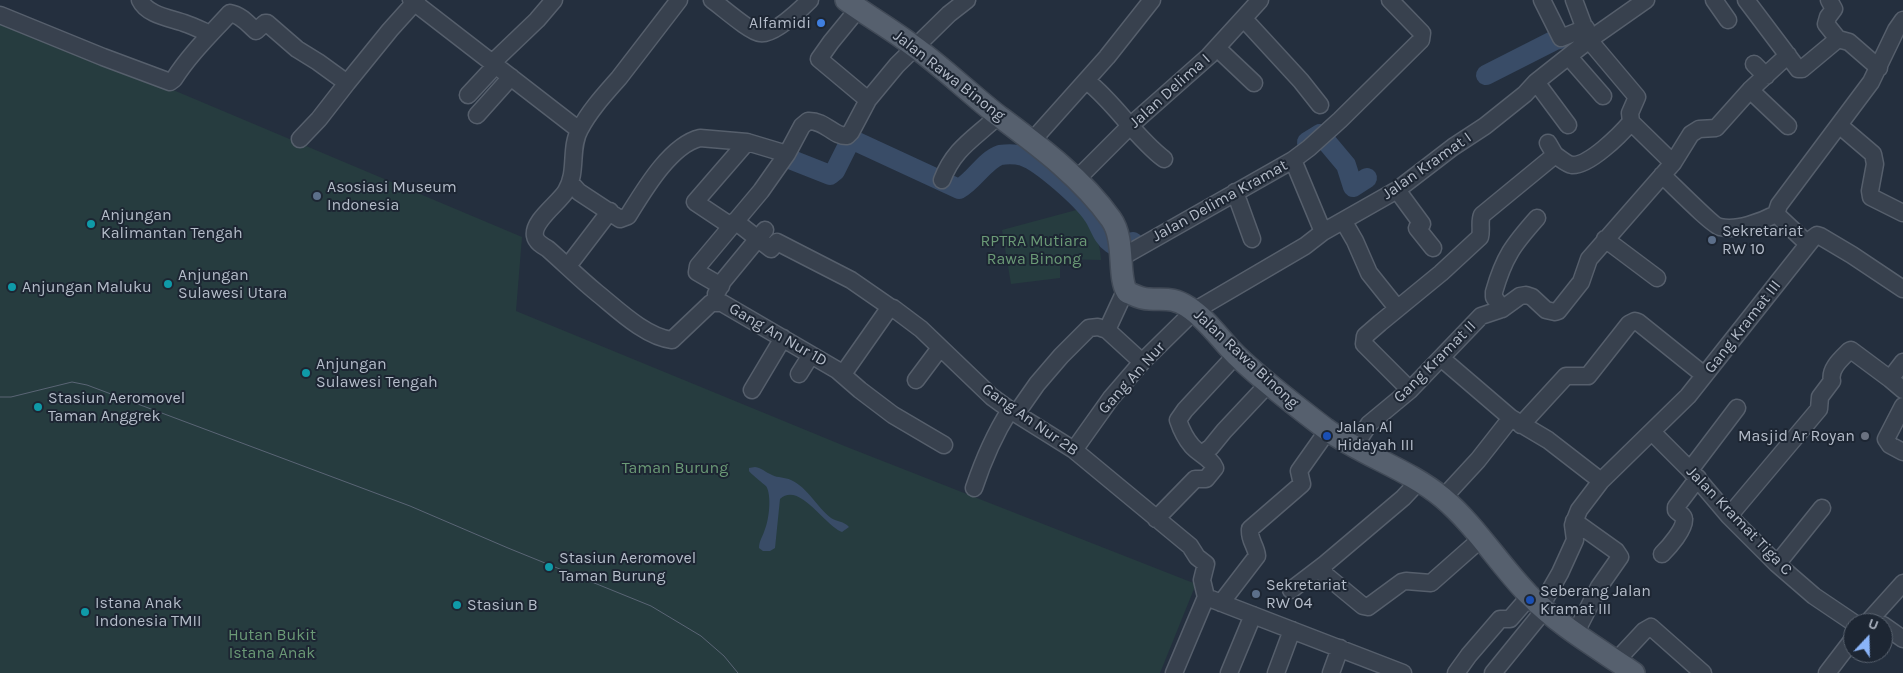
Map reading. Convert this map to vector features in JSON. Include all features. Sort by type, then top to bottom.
[{"type":"main road","name":"Jalan Rawa Binong","points":[[852,4],[915,48],[998,116],[1032,141],[1077,180],[1111,219],[1117,230],[1123,282],[1126,289],[1141,298],[1175,300],[1194,311],[1236,355],[1328,430],[1354,447],[1419,481],[1443,498],[1482,538],[1504,568],[1538,604],[1575,634],[1634,673]]},
{"type":"street","points":[[140,0],[143,6],[158,15],[186,23],[210,34]]},
{"type":"street","points":[[468,96],[493,64],[554,0]]},
{"type":"street","points":[[610,211],[568,266],[536,240],[534,234],[538,223],[559,201],[570,182],[573,172],[573,153],[579,130],[679,0]]},
{"type":"street","points":[[712,0],[755,32],[764,34],[770,32],[810,0]]},
{"type":"street","points":[[720,286],[697,272],[698,266],[761,191],[785,157],[802,126],[808,121],[823,123],[841,135],[847,136],[868,100],[897,65],[949,14],[967,0]]},
{"type":"street","points":[[1032,141],[1087,81],[1130,30],[1152,0]]},
{"type":"street","name":"Jalan Delima I","points":[[1077,180],[1130,125],[1217,48],[1260,0]]},
{"type":"street","name":"Jalan Delima Kramat","points":[[1120,249],[1235,192],[1293,160],[1340,120],[1421,40],[1422,33],[1390,0]]},
{"type":"street","points":[[1542,0],[1561,38],[1587,34]]},
{"type":"street","points":[[1574,0],[1587,34],[1636,97],[1630,113],[1631,122],[1716,226],[1733,228],[1776,214]]},
{"type":"street","name":"Jalan Kramat I","points":[[1194,311],[1397,190],[1453,147],[1485,126],[1525,94],[1536,82],[1569,57],[1587,34],[1646,0]]},
{"type":"street","points":[[1714,0],[1728,20]]},
{"type":"street","points":[[1746,0],[1797,68],[1801,69],[1838,39]]},
{"type":"street","points":[[1829,0],[1834,9],[1828,17],[1826,24],[1838,39],[1848,42],[1879,68]]},
{"type":"street","points":[[300,139],[319,119],[414,1],[579,130]]},
{"type":"street","points":[[852,4],[831,42],[819,59],[868,100]]},
{"type":"street","points":[[0,15],[119,64],[170,82],[193,52],[232,13],[246,21],[255,31],[266,22],[297,49],[347,83]]},
{"type":"street","points":[[1244,19],[1301,81],[1320,105]]},
{"type":"street","points":[[1776,214],[1779,205],[1862,95],[1879,68],[1898,25],[1903,20]]},
{"type":"street","points":[[1217,48],[1254,82]]},
{"type":"street","name":"Gang Kramat II","points":[[1354,447],[1369,424],[1410,390],[1481,316],[1502,309],[1526,294],[1546,310],[1558,311],[1579,286],[1587,262],[1668,169],[1693,132],[1699,129],[1716,128],[1750,90],[1760,70],[1788,55]]},
{"type":"street","points":[[1569,57],[1603,96]]},
{"type":"street","points":[[477,115],[511,77]]},
{"type":"street","points":[[1087,81],[1151,149],[1164,159]]},
{"type":"street","points":[[1536,82],[1568,125]]},
{"type":"street","points":[[1750,90],[1788,126]]},
{"type":"street","points":[[942,180],[955,154],[998,116]]},
{"type":"street","points":[[1410,390],[1364,344],[1365,336],[1441,273],[1480,237],[1480,220],[1488,210],[1551,149],[1567,164],[1574,165],[1609,145],[1631,122]]},
{"type":"street","points":[[1839,125],[1873,154],[1875,164],[1870,191],[1871,197],[1903,213]]},
{"type":"street","points":[[570,182],[579,192],[620,219],[628,216],[657,173],[680,149],[694,140],[700,138],[747,142],[785,157]]},
{"type":"street","points":[[711,303],[720,286],[761,235],[733,224],[695,202],[747,142]]},
{"type":"street","points":[[1293,160],[1324,232]]},
{"type":"street","points":[[1397,190],[1422,224],[1417,228],[1433,248]]},
{"type":"street","points":[[1235,192],[1252,238]]},
{"type":"street","points":[[1776,214],[1808,244],[1815,236],[1820,236],[1903,289]]},
{"type":"street","points":[[1502,309],[1494,297],[1494,292],[1505,259],[1519,238],[1537,218]]},
{"type":"street","points":[[1344,222],[1355,241],[1369,273],[1397,308]]},
{"type":"street","name":"Gang An Nur 2B","points":[[761,235],[771,250],[777,242],[851,280],[921,329],[992,397],[1074,450],[1190,546],[1196,557],[1206,564],[1202,580],[1210,600]]},
{"type":"street","points":[[1606,239],[1657,278]]},
{"type":"street","name":"Gang Kramat III","points":[[1538,604],[1560,573],[1575,540],[1573,525],[1579,510],[1601,481],[1688,396],[1808,244]]},
{"type":"street","name":"Gang An Nur 1D","points":[[568,266],[627,318],[666,339],[672,340],[675,338],[711,303],[722,303],[843,374],[892,415],[944,445]]},
{"type":"street","points":[[1107,330],[1126,289]]},
{"type":"street","points":[[843,374],[890,307]]},
{"type":"street","name":"Gang An Nur","points":[[1074,450],[1111,398],[1142,362],[1194,311]]},
{"type":"street","points":[[1443,498],[1516,421],[1566,376],[1588,376],[1629,324],[1635,321],[1704,375]]},
{"type":"street","points":[[974,488],[998,428],[1089,328],[1098,327],[1107,330],[1142,362]]},
{"type":"street","points":[[752,390],[783,338]]},
{"type":"street","points":[[916,380],[940,348]]},
{"type":"street","points":[[1729,516],[1819,409],[1819,402],[1831,384],[1833,370],[1848,351],[1851,350],[1903,390]]},
{"type":"street","points":[[799,374],[811,355]]},
{"type":"street","points":[[1156,519],[1195,479],[1206,479],[1215,468],[1184,436],[1178,420],[1236,355]]},
{"type":"street","points":[[1441,358],[1516,421],[1548,440],[1601,481]]},
{"type":"street","points":[[1890,379],[1903,362]]},
{"type":"street","points":[[1202,454],[1211,447],[1224,430],[1269,383]]},
{"type":"street","points":[[1903,406],[1886,439],[1890,445],[1903,452]]},
{"type":"street","points":[[1662,554],[1680,532],[1684,520],[1682,515],[1676,510],[1676,507],[1694,474],[1737,408]]},
{"type":"street","points":[[1174,673],[1210,600],[1257,556],[1256,549],[1249,538],[1250,529],[1302,484],[1299,471],[1328,430]]},
{"type":"street","name":"Jalan Kramat Tiga C","points":[[1652,432],[1694,474],[1729,516],[1777,564],[1814,596],[1843,616]]},
{"type":"street","points":[[1291,590],[1403,498],[1419,481]]},
{"type":"street","points":[[1777,564],[1822,508]]},
{"type":"street","points":[[1574,521],[1616,551],[1620,557],[1600,587],[1575,634]]},
{"type":"street","points":[[1325,564],[1323,572],[1363,606],[1368,607],[1402,582],[1431,583],[1482,538]]},
{"type":"street","points":[[1881,613],[1903,583]]},
{"type":"street","points":[[1210,600],[1403,673]]},
{"type":"street","points":[[1456,673],[1500,619],[1510,618],[1538,604]]},
{"type":"street","points":[[1493,673],[1538,604]]},
{"type":"street","points":[[1229,673],[1253,615]]},
{"type":"street","points":[[1616,661],[1648,628],[1651,628],[1703,673]]},
{"type":"street","points":[[1276,673],[1292,630]]},
{"type":"street","points":[[1332,673],[1340,648]]},
{"type":"street","points":[[1827,673],[1843,652]]},
{"type":"green space","points":[[0,17],[522,237],[516,311],[847,447],[1196,584],[1160,673],[0,673]]},
{"type":"green space","name":"RPTRA Mutiara Rawa Binong","points":[[1080,209],[1095,233],[1101,260],[1060,259],[1060,278],[1011,284],[1002,230]]},
{"type":"water","points":[[755,467],[774,476],[797,483],[831,518],[849,527],[842,532],[803,500],[787,495],[780,499],[775,548],[770,551],[763,551],[759,548],[759,545],[768,520],[769,495],[766,486],[749,471],[749,468]]},
{"type":"waterway","points":[[1486,75],[1555,40],[1580,35]]},
{"type":"waterway","points":[[1307,142],[1320,134],[1346,165],[1353,187],[1367,178]]},
{"type":"waterway","points":[[792,160],[830,175],[835,171],[850,141],[853,140],[959,189],[989,161],[1000,155],[1020,155],[1040,165],[1071,191],[1088,208],[1105,237],[1111,243],[1119,246],[1133,242]]},
{"type":"tram line","points":[[0,397],[11,397],[72,382],[87,385],[410,506],[651,606],[701,636],[724,656],[738,673]]},
{"type":"place","name":"Alfamidi","points":[[821,23]]},
{"type":"place","name":"Asosiasi Museum Indonesia","points":[[317,196]]},
{"type":"place","name":"Anjungan Kalimantan Tengah","points":[[91,224]]},
{"type":"place","name":"Sekretariat RW 10","points":[[1712,240]]},
{"type":"place","name":"Anjungan Sulawesi Utara","points":[[168,284]]},
{"type":"place","name":"Anjungan Maluku","points":[[12,287]]},
{"type":"place","name":"Anjungan Sulawesi Tengah","points":[[306,373]]},
{"type":"place","name":"Stasiun Aeromovel Taman Anggrek","points":[[38,407]]},
{"type":"place","name":"Jalan Al Hidayah III","points":[[1327,436]]},
{"type":"place","name":"Masjid Ar Royan","points":[[1865,436]]},
{"type":"place","name":"Stasiun Aeromovel Taman Burung","points":[[549,567]]},
{"type":"place","name":"Sekretariat RW 04","points":[[1256,594]]},
{"type":"place","name":"Seberang Jalan Kramat III","points":[[1530,600]]},
{"type":"place","name":"Stasiun B","points":[[457,605]]},
{"type":"place","name":"Istana Anak Indonesia TMII","points":[[85,612]]},
{"type":"park label","name":"Taman Burung","points":[[675,468]]},
{"type":"park label","name":"Hutan Bukit Istana Anak","points":[[272,644]]}]
